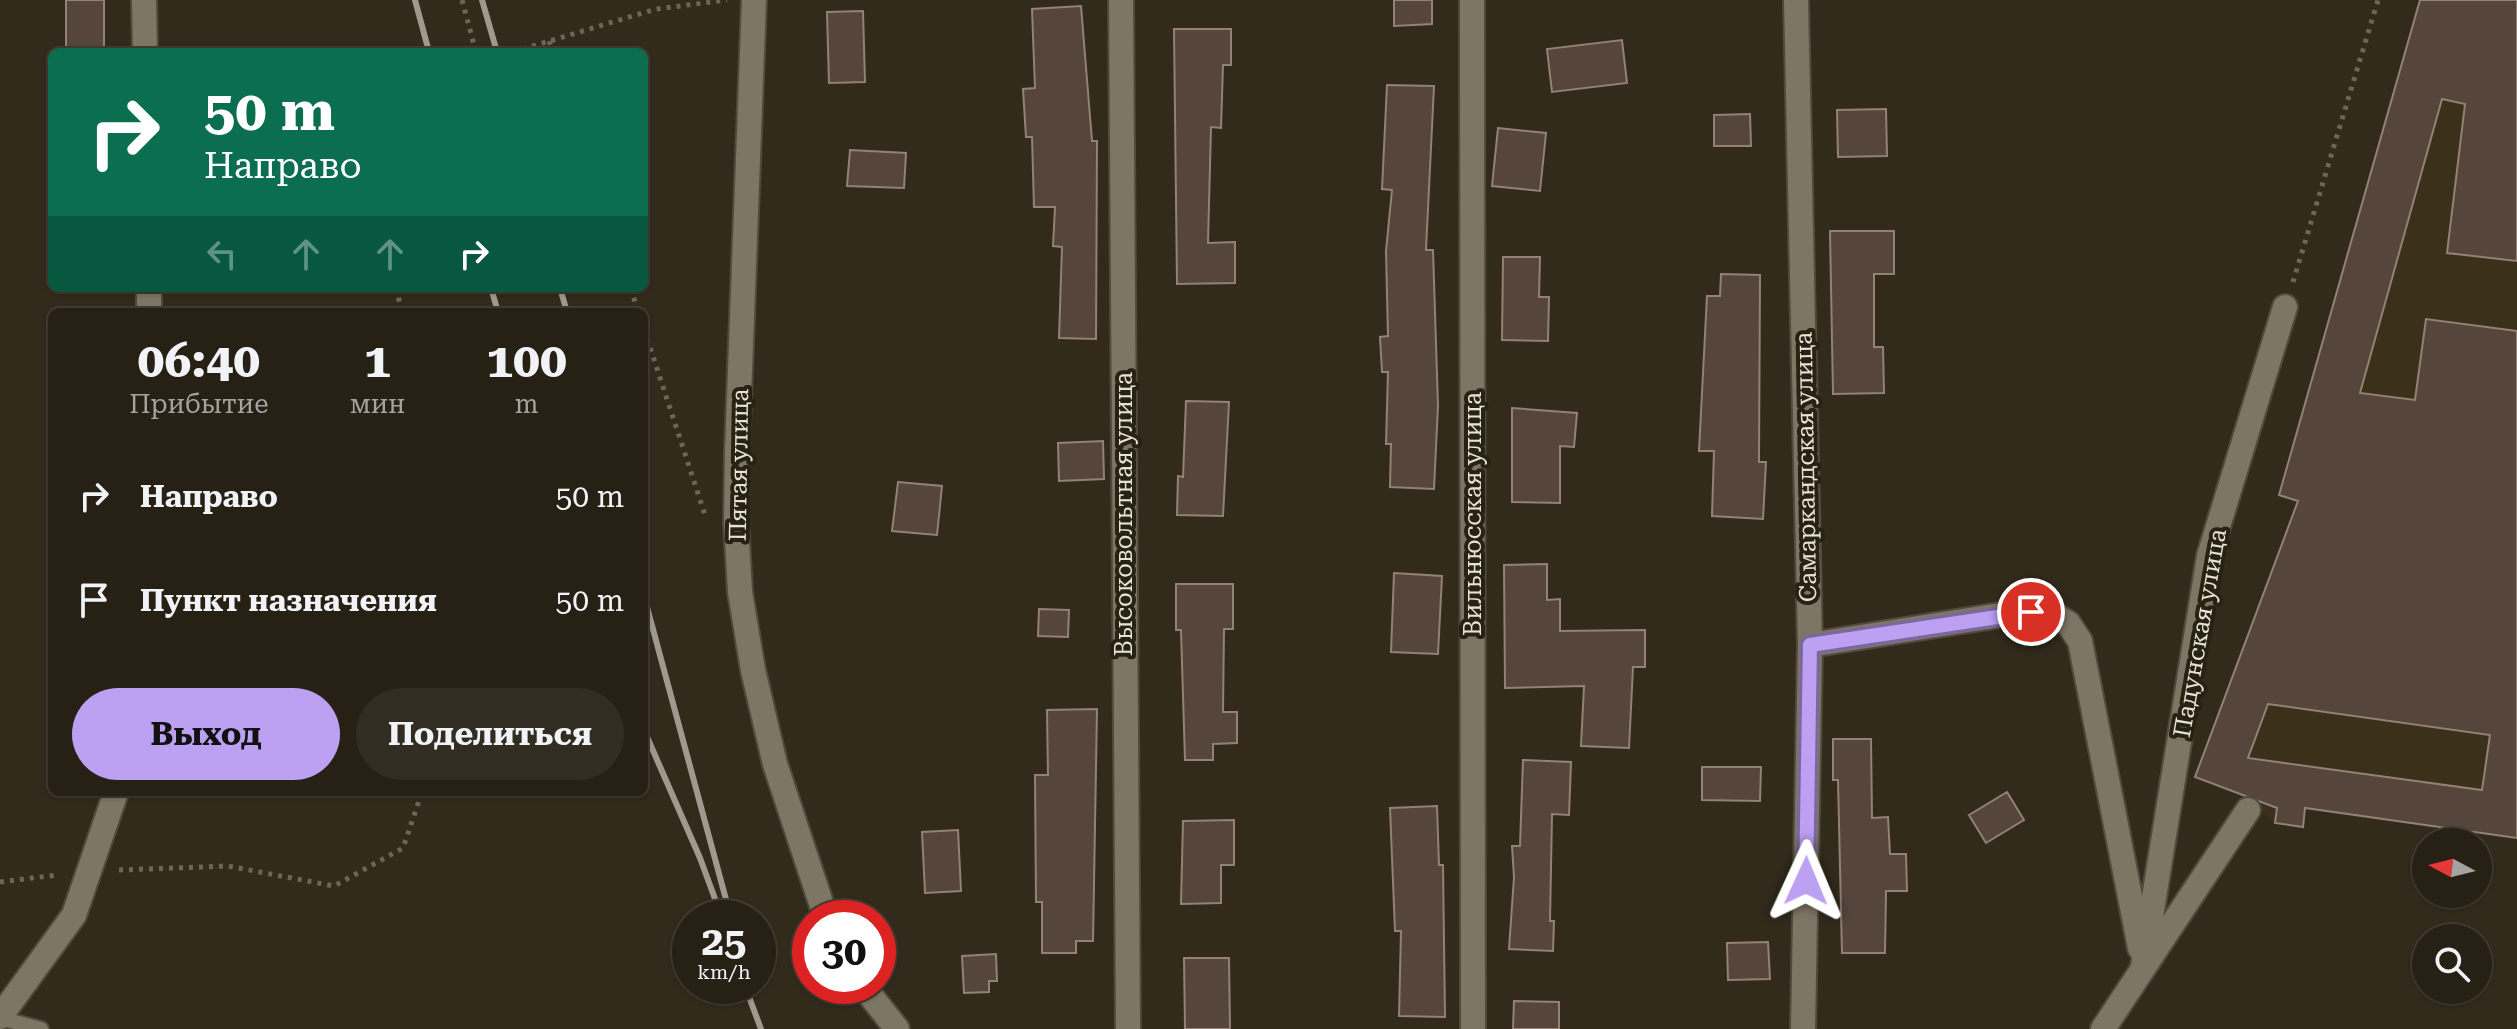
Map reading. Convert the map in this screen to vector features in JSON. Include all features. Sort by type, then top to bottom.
[{"type":"street","points":[[144,0],[145,48]]},
{"type":"street","name":"Пятая улица","points":[[754,0],[737,479],[740,592],[753,670],[775,764],[820,900]]},
{"type":"street","name":"Высоковольтная улица","points":[[1121,0],[1128,1029]]},
{"type":"street","name":"Вильнюсская улица","points":[[1472,0],[1473,1029]]},
{"type":"street","name":"Самаркандская улица","points":[[1796,0],[1810,645],[1803,1029]]},
{"type":"street","name":"Падунская улица","points":[[2143,966],[2209,556],[2285,307]]},
{"type":"street","points":[[1810,645],[2013,613],[2048,611],[2068,623],[2080,641],[2143,966]]},
{"type":"street","points":[[0,1018],[74,915],[115,796]]},
{"type":"street","points":[[2103,1029],[2248,810]]},
{"type":"street","points":[[877,1004],[897,1029]]},
{"type":"lane","points":[[0,1018],[41,1029]]},
{"type":"path","points":[[462,0],[475,48]]},
{"type":"path","points":[[526,48],[656,9],[727,0]]},
{"type":"path","points":[[2285,307],[2378,0]]},
{"type":"path","points":[[549,41],[552,48]]},
{"type":"path","points":[[648,341],[709,525]]},
{"type":"path","points":[[0,882],[89,871],[228,866],[334,886],[403,848],[421,796]]},
{"type":"shaded area","points":[[2420,0],[2517,0],[2517,839],[2492,835],[2492,828],[2442,828],[2306,808],[2303,827],[2275,823],[2236,792],[2195,777],[2298,501],[2279,495]]},
{"type":"building","points":[[66,0],[104,0],[104,48],[66,48]]},
{"type":"building","points":[[1394,0],[1432,0],[1432,24],[1394,26]]},
{"type":"building","points":[[2420,0],[2517,0],[2517,261],[2447,253],[2465,104],[2442,99],[2360,393],[2415,400],[2426,319],[2517,331],[2517,838],[2492,834],[2492,828],[2446,828],[2305,808],[2303,827],[2275,823],[2277,808],[2195,777],[2298,501],[2279,495]],"holes":[[[2268,704],[2490,735],[2482,790],[2248,758]]]},
{"type":"building","points":[[1081,6],[1092,141],[1097,141],[1096,339],[1059,338],[1062,247],[1053,246],[1055,207],[1034,207],[1032,137],[1026,137],[1023,89],[1035,88],[1032,9]]},
{"type":"building","points":[[863,11],[865,82],[829,83],[827,12]]},
{"type":"building","points":[[1174,29],[1231,29],[1231,65],[1223,65],[1221,128],[1211,127],[1208,243],[1235,242],[1235,283],[1177,284]]},
{"type":"building","points":[[1622,40],[1627,83],[1552,92],[1547,49]]},
{"type":"building","points":[[1387,85],[1434,86],[1426,250],[1433,250],[1438,406],[1434,489],[1390,487],[1391,444],[1386,444],[1388,372],[1382,372],[1380,337],[1388,336],[1386,251],[1392,190],[1382,189]]},
{"type":"building","points":[[1886,109],[1887,156],[1838,157],[1837,110]]},
{"type":"building","points":[[1750,114],[1751,146],[1714,146],[1714,115]]},
{"type":"building","points":[[1498,128],[1546,133],[1540,191],[1492,186]]},
{"type":"building","points":[[850,150],[906,153],[904,188],[847,186]]},
{"type":"building","points":[[1830,231],[1894,231],[1894,274],[1874,274],[1874,347],[1883,347],[1884,393],[1833,394]]},
{"type":"building","points":[[1503,257],[1540,257],[1539,297],[1549,297],[1548,341],[1502,340]]},
{"type":"building","points":[[1721,274],[1760,275],[1759,462],[1766,462],[1763,519],[1712,516],[1714,451],[1699,451],[1707,296],[1720,296]]},
{"type":"building","points":[[1186,401],[1229,402],[1223,516],[1177,515],[1178,476],[1183,477]]},
{"type":"building","points":[[1512,408],[1577,413],[1574,447],[1560,446],[1560,503],[1512,502]]},
{"type":"building","points":[[1103,441],[1104,479],[1059,481],[1058,443]]},
{"type":"building","points":[[898,482],[942,486],[937,535],[892,531]]},
{"type":"building","points":[[1547,564],[1547,600],[1560,599],[1560,631],[1645,630],[1645,667],[1633,667],[1629,748],[1581,746],[1584,686],[1505,688],[1504,565]]},
{"type":"building","points":[[1394,573],[1442,576],[1438,654],[1391,652]]},
{"type":"building","points":[[1176,584],[1233,584],[1233,629],[1224,629],[1223,712],[1237,712],[1237,743],[1213,744],[1213,760],[1185,760],[1181,630],[1176,630]]},
{"type":"building","points":[[1039,609],[1069,610],[1068,637],[1038,636]]},
{"type":"building","points":[[1097,709],[1093,941],[1076,941],[1076,953],[1042,953],[1042,902],[1036,902],[1035,775],[1048,775],[1047,710]]},
{"type":"building","points":[[1833,739],[1871,739],[1872,818],[1888,817],[1890,854],[1906,854],[1907,891],[1886,891],[1885,953],[1842,953],[1838,780],[1833,780]]},
{"type":"building","points":[[1523,760],[1571,762],[1569,815],[1552,814],[1550,921],[1554,921],[1553,951],[1509,949],[1514,877],[1512,846],[1520,846]]},
{"type":"building","points":[[1702,767],[1761,767],[1760,801],[1702,800]]},
{"type":"building","points":[[2007,792],[2024,820],[1986,843],[1969,815]]},
{"type":"building","points":[[1437,806],[1439,865],[1443,865],[1445,1017],[1399,1016],[1401,931],[1395,931],[1390,808]]},
{"type":"building","points":[[1234,820],[1234,865],[1221,865],[1221,903],[1181,904],[1183,821]]},
{"type":"building","points":[[958,830],[961,891],[925,893],[922,832]]},
{"type":"building","points":[[1768,942],[1770,979],[1728,980],[1727,943]]},
{"type":"building","points":[[996,954],[997,981],[989,981],[989,992],[964,993],[962,956]]},
{"type":"building","points":[[1184,958],[1229,958],[1230,1029],[1185,1029]]},
{"type":"building","points":[[1514,1001],[1559,1002],[1559,1029],[1513,1029]]},
{"type":"railway","points":[[415,0],[428,48]]},
{"type":"railway","points":[[482,0],[496,48]]},
{"type":"railway","points":[[492,292],[497,308]]},
{"type":"railway","points":[[561,292],[566,308]]},
{"type":"railway","points":[[648,611],[726,900]]},
{"type":"railway","points":[[648,739],[715,900]]},
{"type":"railway","points":[[752,1004],[761,1029]]},
{"type":"route","points":[[1806,881],[1810,645],[2031,612]]}]
